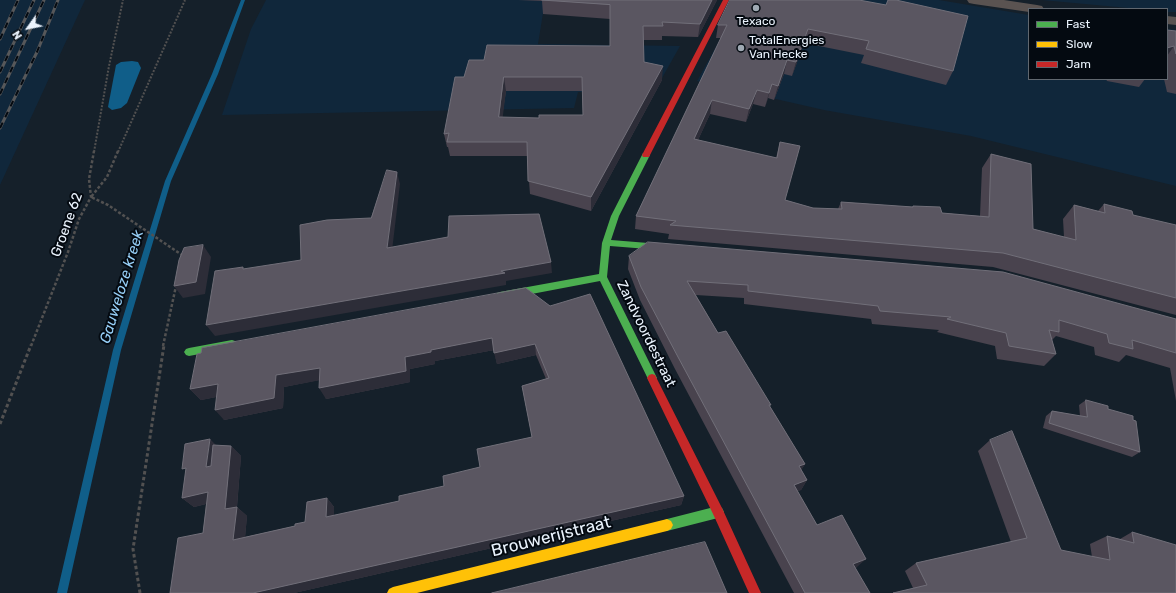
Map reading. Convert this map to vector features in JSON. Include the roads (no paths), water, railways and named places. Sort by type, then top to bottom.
[{"type":"main road","name":"Zandvoordestraat","points":[[726,0],[615,216],[606,243],[603,277],[718,512],[755,593]]},
{"type":"main road","points":[[606,243],[685,250]]},
{"type":"main road","points":[[493,297],[603,277]]},
{"type":"main road","points":[[189,352],[243,342]]},
{"type":"main road","name":"Brouwerijstraat","points":[[393,593],[718,512]]},
{"type":"street","points":[[974,0],[1030,8]]},
{"type":"water","points":[[121,62],[138,62],[141,68],[127,103],[121,108],[112,110],[108,107],[116,65]]},
{"type":"waterway","name":"Gauweloze kreek","points":[[62,593],[117,350],[168,181],[215,74],[243,0]]},
{"type":"railway","points":[[0,39],[18,0]]},
{"type":"railway","points":[[0,72],[34,0]]},
{"type":"railway","points":[[0,94],[44,0]]},
{"type":"railway","points":[[0,128],[37,52],[58,0]]},
{"type":"place","name":"Texaco","points":[[756,8]]},
{"type":"place","name":"TotalEnergies Van Hecke","points":[[741,48]]}]
